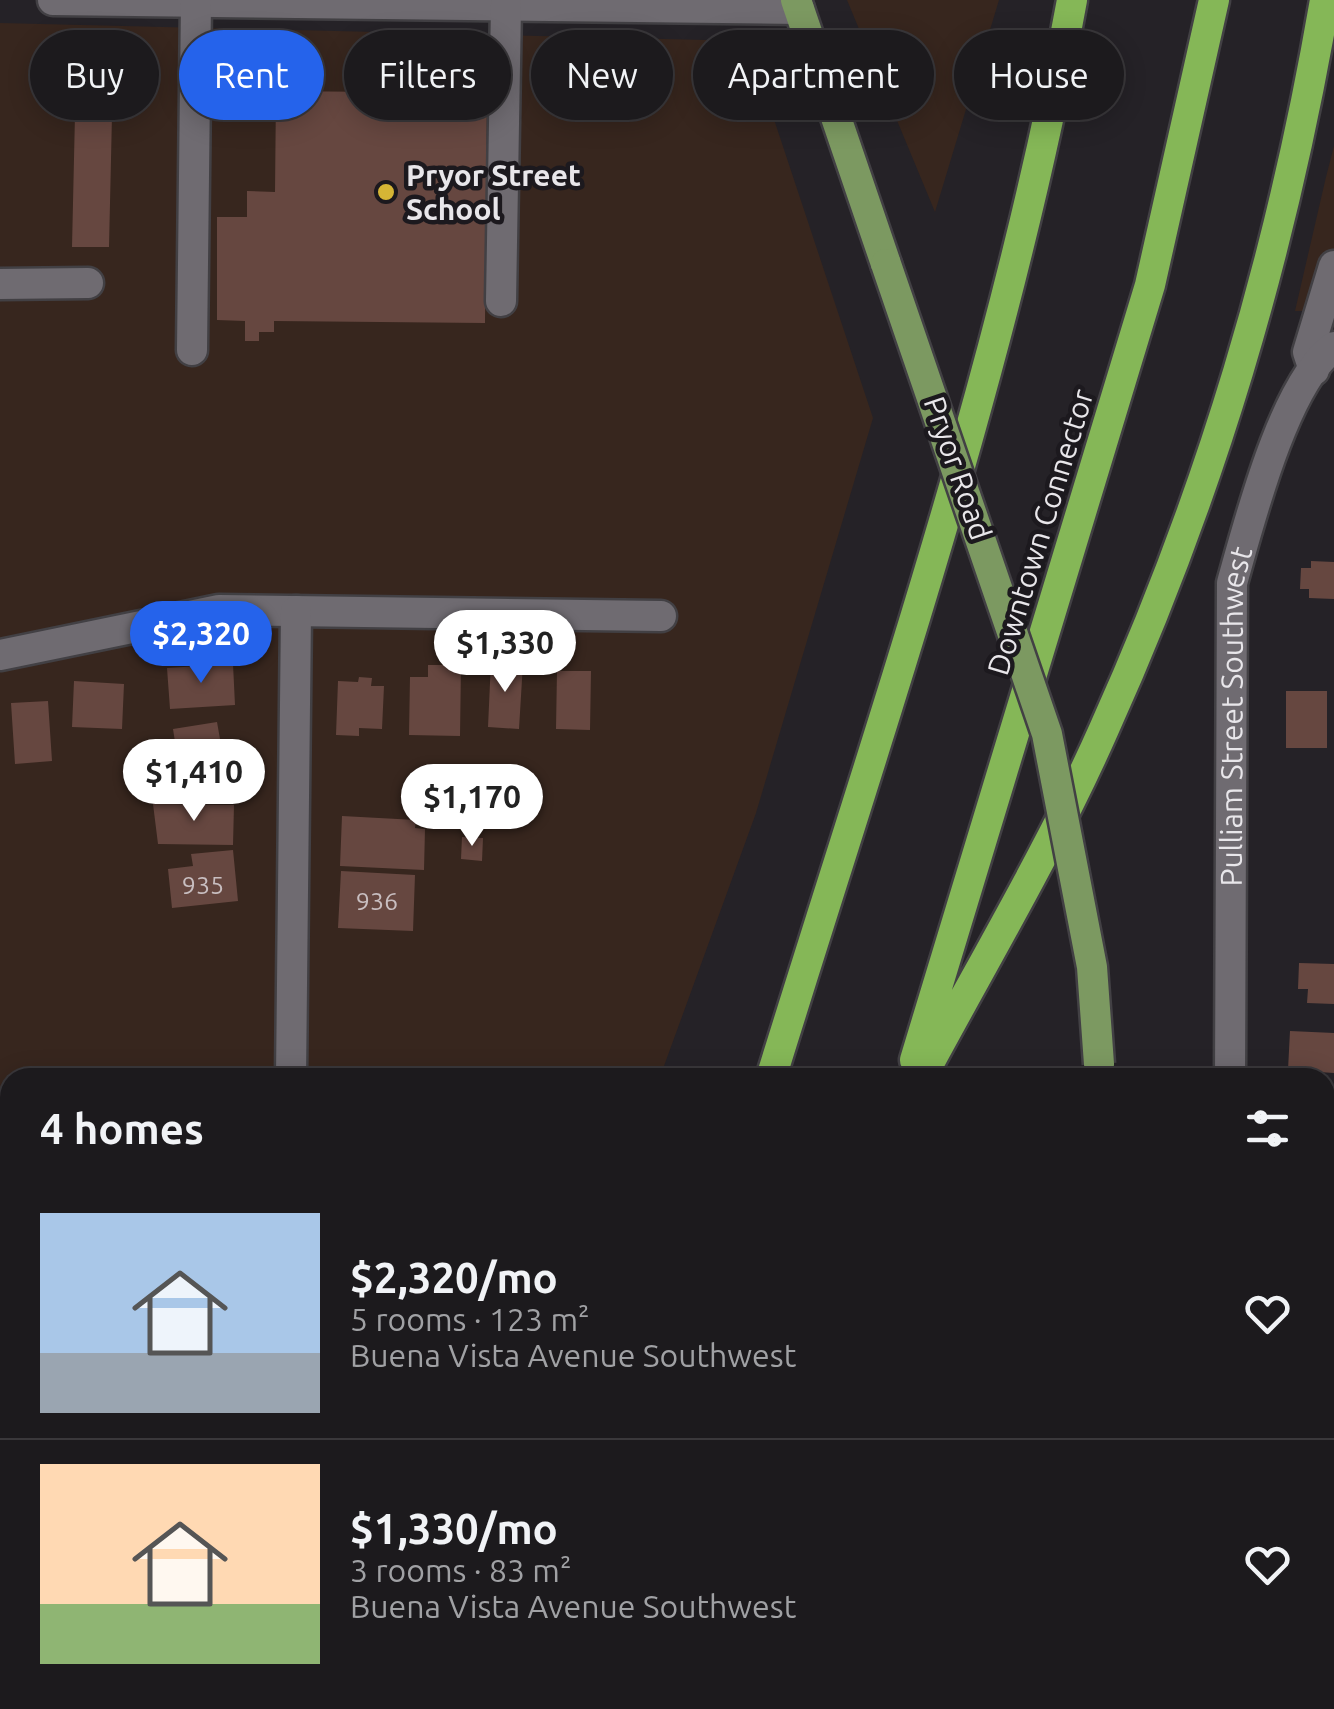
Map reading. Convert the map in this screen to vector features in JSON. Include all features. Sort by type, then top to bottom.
[{"type":"highway","points":[[775,1068],[931,558],[1020,246],[1072,0]]},
{"type":"highway","name":"Downtown Connector","points":[[913,1068],[1150,285],[1214,0]]},
{"type":"highway","points":[[927,1068],[1080,781],[1209,468],[1256,323],[1285,208],[1324,0]]},
{"type":"main road","name":"Pryor Road","points":[[797,5],[1047,734],[1092,967],[1099,1068]]},
{"type":"street","points":[[53,0],[797,5]]},
{"type":"street","points":[[192,350],[196,2]]},
{"type":"street","points":[[494,4],[501,301]]},
{"type":"street","points":[[1324,358],[1308,352],[1334,266]]},
{"type":"street","points":[[0,284],[88,283]]},
{"type":"street","name":"Pulliam Street Southwest","points":[[1230,1068],[1232,582],[1266,474],[1298,393],[1324,358]]},
{"type":"street","points":[[0,655],[219,610],[661,616]]},
{"type":"street","points":[[292,1068],[296,611]]},
{"type":"shaded area","points":[[847,0],[999,0],[990,30],[954,30],[954,120],[963,120],[935,212],[897,120],[934,120],[934,30],[859,30]]},
{"type":"shaded area","points":[[0,23],[291,30],[179,30],[179,120],[324,120],[324,31],[344,31],[344,120],[511,120],[511,35],[531,36],[531,120],[673,120],[673,39],[693,40],[693,120],[774,120],[873,418],[756,813],[663,1068],[0,1068]]},
{"type":"shaded area","points":[[1334,146],[1334,311],[1295,311],[1326,177]]},
{"type":"building","points":[[324,91],[344,92],[344,120],[487,120],[485,323],[274,321],[274,332],[259,332],[259,341],[245,341],[245,321],[217,320],[217,217],[247,217],[247,191],[275,192],[276,120],[324,120]]},
{"type":"building","points":[[75,120],[112,120],[109,247],[72,247]]},
{"type":"building","points":[[1311,561],[1334,562],[1334,599],[1309,598],[1309,589],[1300,589],[1301,568],[1311,568]]},
{"type":"building","points":[[491,661],[523,663],[519,729],[488,727]]},
{"type":"building","points":[[233,664],[235,705],[170,709],[167,668]]},
{"type":"building","points":[[428,665],[461,665],[460,736],[409,735],[410,677],[428,677]]},
{"type":"building","points":[[557,671],[591,671],[590,730],[556,729]]},
{"type":"building","points":[[359,677],[372,678],[371,686],[384,686],[382,729],[359,728],[359,736],[336,735],[338,681],[358,682]]},
{"type":"building","points":[[74,681],[124,684],[122,729],[72,727]]},
{"type":"building","points":[[1286,691],[1327,691],[1327,748],[1286,748]]},
{"type":"building","points":[[48,701],[52,761],[15,764],[11,703]]},
{"type":"building","points":[[217,722],[226,773],[181,780],[173,729]]},
{"type":"building","points":[[153,804],[234,805],[233,845],[158,844]]},
{"type":"building","points":[[342,816],[416,820],[415,828],[425,829],[424,870],[340,866]]},
{"type":"building","points":[[462,837],[483,838],[482,861],[461,859]]},
{"type":"building","points":[[233,850],[238,901],[172,908],[168,869],[193,866],[191,854]]},
{"type":"building","points":[[341,871],[415,875],[413,931],[338,928]]},
{"type":"building","points":[[1299,963],[1334,964],[1334,1004],[1307,1003],[1308,989],[1298,989]]},
{"type":"building","points":[[1290,1031],[1334,1033],[1334,1068],[1288,1068]]},
{"type":"place","name":"Pryor Street School","points":[[386,192]]}]
